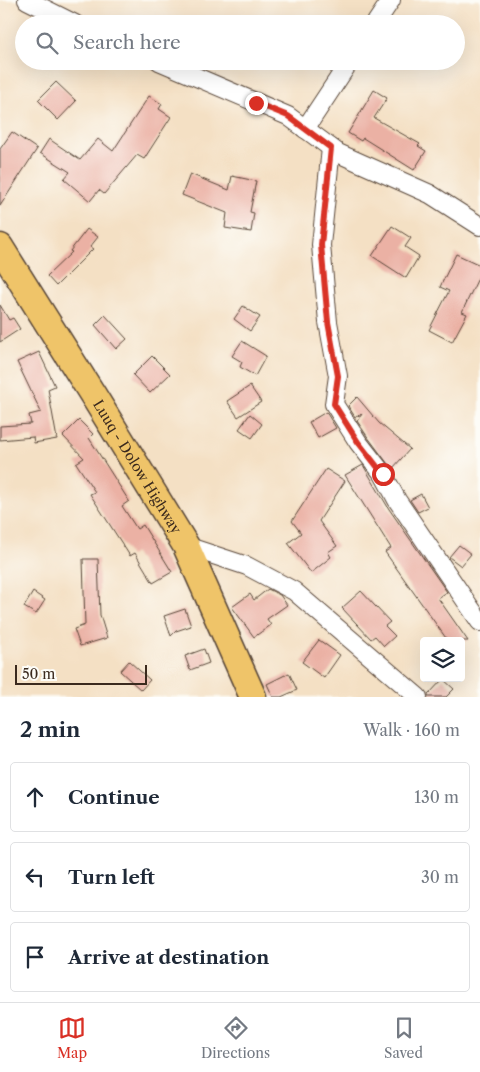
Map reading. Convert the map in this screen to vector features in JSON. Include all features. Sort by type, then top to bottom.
[{"type":"main road","name":"Luuq - Dolow Highway","points":[[0,247],[186,546],[253,697]]},
{"type":"street","points":[[27,0],[57,15]]},
{"type":"street","points":[[381,15],[391,0]]},
{"type":"street","points":[[180,70],[288,116],[338,153],[430,194],[480,226]]},
{"type":"street","points":[[306,129],[344,70]]},
{"type":"street","points":[[331,148],[321,245],[328,322],[338,376],[334,404],[358,442],[383,474],[397,500],[480,622]]},
{"type":"street","points":[[186,546],[247,566],[294,590],[418,697]]},
{"type":"building","points":[[56,82],[76,101],[58,120],[38,100]]},
{"type":"building","points":[[374,90],[387,98],[374,118],[420,144],[418,146],[426,151],[414,170],[363,138],[361,141],[348,133]]},
{"type":"building","points":[[149,96],[162,104],[159,109],[171,117],[144,159],[137,155],[104,194],[99,190],[90,201],[64,179],[70,172],[40,153],[49,139],[80,160],[98,139],[113,151]]},
{"type":"building","points":[[12,132],[37,149],[0,206],[0,149]]},
{"type":"building","points":[[190,174],[229,190],[232,176],[256,181],[250,212],[254,213],[251,232],[225,228],[227,213],[182,195]]},
{"type":"building","points":[[392,226],[411,238],[405,247],[419,256],[406,278],[372,256]]},
{"type":"building","points":[[87,229],[98,237],[90,247],[93,249],[56,286],[47,276],[72,252],[70,251]]},
{"type":"building","points":[[456,254],[480,265],[480,274],[462,312],[467,314],[452,342],[429,330],[449,291],[440,287]]},
{"type":"building","points":[[0,305],[9,320],[13,318],[20,329],[0,342]]},
{"type":"building","points":[[243,306],[260,317],[250,331],[234,319]]},
{"type":"building","points":[[105,315],[127,339],[116,349],[95,325]]},
{"type":"building","points":[[242,341],[266,356],[255,376],[240,367],[242,362],[232,356]]},
{"type":"building","points":[[39,352],[55,386],[48,389],[57,439],[34,443],[33,437],[0,440],[0,426],[31,424],[29,415],[41,412],[17,362]]},
{"type":"building","points":[[152,356],[170,374],[150,393],[133,375]]},
{"type":"building","points":[[250,386],[261,402],[238,417],[227,401]]},
{"type":"building","points":[[357,397],[379,423],[410,449],[393,468],[388,464],[357,421],[362,414],[355,417],[348,406]]},
{"type":"building","points":[[326,412],[336,428],[318,438],[309,422]]},
{"type":"building","points":[[250,414],[262,424],[252,438],[239,429]]},
{"type":"building","points":[[79,420],[93,434],[89,438],[129,501],[122,506],[137,529],[143,525],[172,572],[153,583],[135,553],[130,556],[90,494],[95,492],[76,463],[84,458],[63,436]]},
{"type":"building","points":[[363,465],[389,509],[447,592],[438,598],[468,641],[465,641],[465,637],[445,637],[385,552],[391,548],[345,475]]},
{"type":"building","points":[[326,469],[345,481],[319,521],[337,546],[328,552],[331,557],[311,573],[288,543],[301,533],[292,521]]},
{"type":"building","points":[[421,494],[428,507],[418,512],[410,500]]},
{"type":"building","points":[[459,545],[471,554],[461,566],[449,557]]},
{"type":"building","points":[[83,559],[98,559],[100,615],[107,638],[80,646],[74,629],[85,625]]},
{"type":"building","points":[[268,589],[280,595],[287,605],[267,619],[271,625],[254,637],[232,607],[250,594],[254,600]]},
{"type":"building","points":[[361,591],[390,622],[385,626],[395,636],[384,646],[375,636],[371,639],[342,608]]},
{"type":"building","points":[[33,592],[45,600],[36,614],[24,607]]},
{"type":"building","points":[[185,609],[191,626],[176,631],[171,636],[164,616]]},
{"type":"building","points":[[319,640],[340,655],[324,678],[302,662]]},
{"type":"building","points":[[204,649],[209,663],[190,670],[185,656]]},
{"type":"building","points":[[129,661],[150,680],[141,690],[120,671]]},
{"type":"building","points":[[289,673],[297,690],[281,697],[273,697],[267,684]]},
{"type":"building","points":[[440,682],[446,682],[454,689],[446,697],[428,697]]},
{"type":"route","points":[[256,103],[288,116],[331,148],[321,245],[328,322],[338,376],[334,404],[358,442],[383,474]]}]
